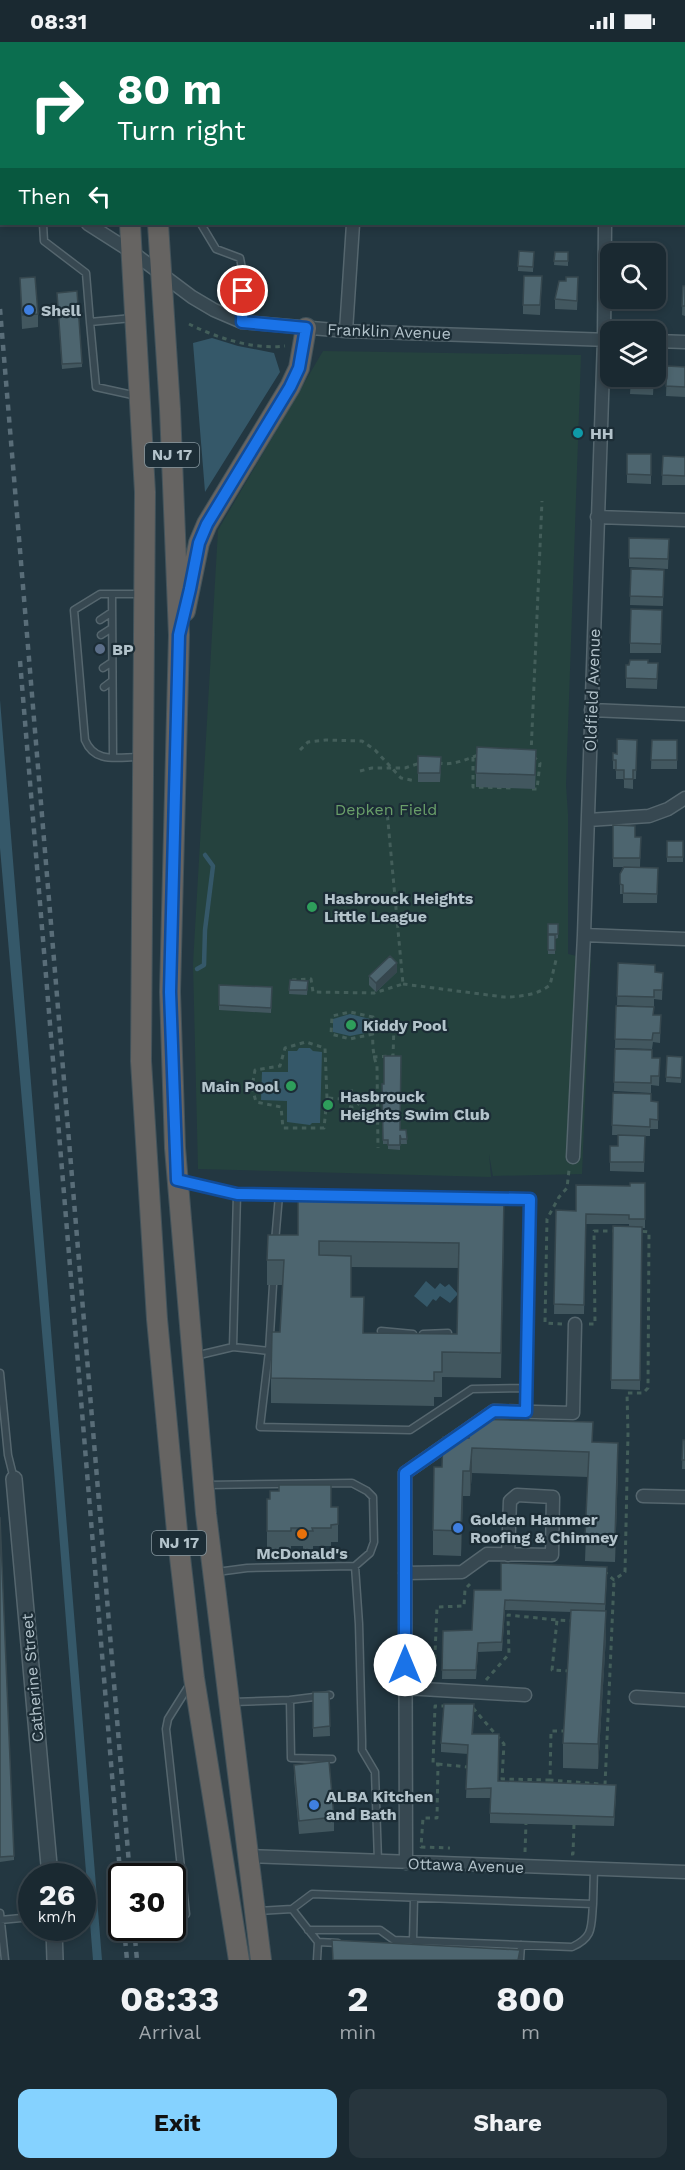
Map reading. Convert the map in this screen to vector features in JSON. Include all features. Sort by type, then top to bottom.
[{"type":"highway","name":"NJ 17","points":[[130,225],[145,492],[141,1061],[143,1124],[157,1319],[194,1678],[239,1960]]},
{"type":"highway","name":"NJ 17","points":[[158,225],[163,275],[176,523],[179,635],[170,992],[177,1180],[203,1486],[261,1960]]},
{"type":"highway","points":[[179,635],[199,543],[207,524],[295,378],[304,348],[306,328]]},
{"type":"street","name":"Franklin Avenue","points":[[90,225],[214,310],[242,322],[346,331],[600,340]]},
{"type":"street","points":[[346,331],[352,225]]},
{"type":"street","name":"Oldfield Avenue","points":[[605,225],[607,321]]},
{"type":"street","points":[[666,341],[685,342]]},
{"type":"street","name":"Oldfield Avenue","points":[[573,1157],[584,935],[597,517],[604,387]]},
{"type":"street","points":[[597,517],[685,520]]},
{"type":"street","points":[[591,711],[685,714]]},
{"type":"street","points":[[588,819],[649,816],[668,809],[685,798]]},
{"type":"street","points":[[584,935],[685,939]]},
{"type":"street","points":[[406,1863],[405,1473],[494,1411],[573,1413],[575,1324]]},
{"type":"street","name":"Catherine Street","points":[[14,1479],[49,1863]]},
{"type":"street","points":[[405,1574],[462,1572],[487,1554],[508,1555],[552,1555],[553,1497],[517,1495],[510,1501],[508,1555]]},
{"type":"street","points":[[643,1496],[685,1497]]},
{"type":"street","points":[[405,1688],[525,1695]]},
{"type":"street","points":[[636,1698],[685,1700]]},
{"type":"street","name":"Ottawa Avenue","points":[[247,1856],[685,1872]]},
{"type":"street","points":[[54,1941],[55,1960]]},
{"type":"lane","points":[[43,225],[45,241],[86,273],[96,387],[140,397]]},
{"type":"lane","points":[[202,225],[216,249],[240,258],[244,279],[242,322]]},
{"type":"lane","points":[[90,322],[136,318]]},
{"type":"lane","points":[[143,757],[98,756],[89,751],[85,740],[83,682],[77,651],[74,610],[100,594],[144,594]]},
{"type":"lane","points":[[112,594],[113,757]]},
{"type":"lane","points":[[100,620],[112,612]]},
{"type":"lane","points":[[101,635],[112,628]]},
{"type":"lane","points":[[76,635],[85,630]]},
{"type":"lane","points":[[77,651],[85,646]]},
{"type":"lane","points":[[103,668],[112,662]]},
{"type":"lane","points":[[104,687],[112,681]]},
{"type":"lane","points":[[177,1180],[237,1194],[530,1199],[526,1412]]},
{"type":"lane","points":[[233,1347],[237,1194]]},
{"type":"lane","points":[[274,1249],[279,1195]]},
{"type":"lane","points":[[273,1285],[269,1351],[260,1427],[411,1430],[472,1389],[525,1388]]},
{"type":"lane","points":[[381,1332],[448,1333]]},
{"type":"lane","points":[[192,1357],[233,1347],[269,1351]]},
{"type":"lane","points":[[0,1373],[8,1455],[14,1479]]},
{"type":"lane","points":[[0,1456],[8,1455]]},
{"type":"lane","points":[[203,1486],[352,1483],[373,1497],[374,1542],[370,1553],[355,1566],[247,1568],[213,1573]]},
{"type":"lane","points":[[355,1566],[360,1624],[362,1741],[363,1750],[375,1772],[378,1862]]},
{"type":"lane","points":[[180,1863],[166,1729],[168,1719],[194,1678]]},
{"type":"lane","points":[[228,1702],[290,1700],[330,1695]]},
{"type":"lane","points":[[290,1700],[291,1758],[333,1759]]},
{"type":"lane","points":[[308,1930],[380,1930],[391,1941],[572,1947],[584,1941],[591,1932],[594,1869]]},
{"type":"lane","points":[[254,1912],[292,1909],[312,1894],[593,1904]]},
{"type":"lane","points":[[413,1941],[414,1898]]},
{"type":"lane","points":[[292,1909],[318,1942],[317,1960]]},
{"type":"lane","points":[[4,1959],[1,1918],[18,1917]]},
{"type":"lane","points":[[318,1942],[351,1944]]},
{"type":"lane","points":[[520,1960],[521,1945]]},
{"type":"path","points":[[189,324],[214,335],[248,343],[275,348],[287,346]]},
{"type":"path","points":[[531,760],[542,501]]},
{"type":"path","points":[[300,750],[308,742],[362,741],[394,768],[401,778],[416,781]]},
{"type":"path","points":[[435,762],[444,764],[462,762],[487,754]]},
{"type":"path","points":[[472,758],[473,787],[537,789],[540,763],[531,754]]},
{"type":"path","points":[[360,771],[372,768],[405,768],[426,763]]},
{"type":"path","points":[[387,811],[403,984]]},
{"type":"path","points":[[291,980],[311,979],[313,992],[374,993],[403,984],[504,997],[518,996],[541,991],[550,984],[553,980],[556,960]]},
{"type":"path","points":[[373,1034],[350,1039],[331,1034],[332,1016],[350,1012],[373,1017],[373,1034],[373,1057],[377,1066],[379,1099],[378,1148]]},
{"type":"path","points":[[373,1057],[393,1056],[394,1026]]},
{"type":"path","points":[[306,1042],[325,1048],[327,1098],[324,1128],[283,1128],[281,1107],[256,1102],[252,1087],[255,1070],[280,1066],[285,1048],[306,1042]]},
{"type":"path","points":[[352,1090],[358,1093],[360,1099],[358,1105],[351,1107],[345,1105],[343,1099],[346,1093],[352,1090]]},
{"type":"path","points":[[327,1098],[343,1099]]},
{"type":"path","points":[[360,1099],[379,1099]]},
{"type":"path","points":[[400,1099],[424,1099]]},
{"type":"path","points":[[573,1157],[569,1168],[568,1185],[547,1219],[545,1323],[575,1324]]},
{"type":"path","points":[[595,1324],[594,1231],[616,1231]]},
{"type":"path","points":[[614,1580],[625,1572],[627,1393],[643,1392],[648,1388],[649,1232],[638,1232]]},
{"type":"path","points":[[602,1570],[614,1580]]},
{"type":"path","points":[[472,1706],[504,1744],[502,1779],[605,1785],[614,1580]]},
{"type":"path","points":[[434,1684],[437,1607],[464,1606],[465,1589],[472,1582]]},
{"type":"path","points":[[482,1685],[508,1654],[508,1615],[579,1621]]},
{"type":"path","points":[[556,1620],[552,1670],[570,1671]]},
{"type":"path","points":[[601,1622],[612,1623]]},
{"type":"path","points":[[453,1706],[435,1706],[433,1764],[467,1767]]},
{"type":"path","points":[[550,1780],[552,1731],[566,1731]]},
{"type":"path","points":[[438,1764],[437,1818],[423,1818],[421,1847],[456,1848]]},
{"type":"path","points":[[525,1852],[526,1823]]},
{"type":"path","points":[[561,1854],[573,1854],[574,1824]]},
{"type":"green space","name":"Depken Field","points":[[323,351],[581,355],[566,785],[568,954],[591,959],[582,1174],[493,1176],[489,1154],[491,1177],[198,1169],[193,964],[218,530]]},
{"type":"water","points":[[212,338],[274,353],[280,372],[205,492],[193,343]]},
{"type":"water","points":[[0,700],[94,1863],[85,1863],[0,848]]},
{"type":"water","name":"Kiddy Pool","points":[[350,1014],[370,1019],[370,1032],[350,1036],[333,1032],[333,1019]]},
{"type":"water","name":"Main Pool","points":[[299,1048],[310,1048],[313,1051],[322,1052],[320,1123],[310,1125],[287,1122],[287,1101],[261,1100],[262,1072],[288,1072],[288,1051],[297,1051]]},
{"type":"water","points":[[426,1281],[435,1289],[440,1283],[445,1287],[449,1284],[458,1294],[450,1303],[440,1296],[436,1301],[433,1299],[427,1307],[414,1296]]},
{"type":"water","points":[[96,1886],[102,1960],[93,1960],[91,1941],[96,1941]]},
{"type":"building","points":[[519,251],[534,252],[533,267],[518,266]]},
{"type":"building","points":[[555,252],[568,252],[568,261],[554,261]]},
{"type":"building","points":[[524,276],[542,276],[540,305],[523,305]]},
{"type":"building","points":[[35,277],[38,314],[22,315],[20,278]]},
{"type":"building","points":[[566,277],[578,277],[577,301],[555,299],[559,281],[566,281]]},
{"type":"building","points":[[683,286],[685,286],[685,306],[682,306]]},
{"type":"building","name":"Shell","points":[[77,291],[82,363],[62,364],[57,293]]},
{"type":"building","points":[[667,366],[685,367],[685,387],[666,386]]},
{"type":"building","points":[[627,454],[651,454],[651,475],[627,474]]},
{"type":"building","points":[[663,456],[685,457],[685,476],[662,475]]},
{"type":"building","points":[[629,538],[669,539],[668,559],[629,558]]},
{"type":"building","points":[[631,569],[664,570],[663,597],[630,596]]},
{"type":"building","points":[[631,609],[662,610],[661,644],[630,643]]},
{"type":"building","points":[[630,660],[648,660],[648,663],[658,663],[657,679],[626,678],[626,665],[629,665]]},
{"type":"building","points":[[617,739],[637,740],[636,770],[633,770],[633,779],[624,779],[624,770],[616,770],[613,753],[617,754]]},
{"type":"building","points":[[652,740],[677,740],[677,760],[651,760]]},
{"type":"building","points":[[477,747],[536,750],[535,775],[476,773]]},
{"type":"building","points":[[418,756],[441,757],[440,773],[418,773]]},
{"type":"building","points":[[613,825],[635,826],[635,837],[641,837],[640,858],[613,858]]},
{"type":"building","points":[[667,841],[683,841],[683,857],[667,857]]},
{"type":"building","points":[[624,867],[658,868],[657,894],[623,893],[620,874]]},
{"type":"building","points":[[548,924],[558,924],[558,934],[548,934]]},
{"type":"building","points":[[548,935],[555,935],[555,950],[548,950]]},
{"type":"building","points":[[390,956],[397,963],[376,983],[369,976]]},
{"type":"building","points":[[618,963],[655,965],[655,972],[663,973],[662,990],[654,990],[654,997],[617,996]]},
{"type":"building","points":[[290,980],[308,981],[307,990],[289,990]]},
{"type":"building","points":[[219,985],[272,987],[271,1008],[219,1005]]},
{"type":"building","points":[[616,1006],[654,1007],[653,1015],[661,1015],[660,1033],[653,1033],[652,1040],[615,1039]]},
{"type":"building","points":[[615,1049],[652,1050],[652,1058],[660,1058],[659,1076],[651,1076],[651,1083],[614,1082]]},
{"type":"building","name":"Hasbrouck Heights Swim Club","points":[[384,1056],[401,1056],[400,1130],[406,1130],[407,1139],[401,1139],[400,1135],[400,1145],[388,1145],[388,1140],[383,1140]]},
{"type":"building","points":[[667,1056],[682,1057],[681,1078],[666,1077]]},
{"type":"building","points":[[613,1093],[651,1094],[651,1101],[658,1102],[658,1120],[650,1119],[650,1127],[612,1125]]},
{"type":"building","points":[[618,1135],[645,1136],[644,1162],[610,1162],[610,1146],[618,1146]]},
{"type":"building","points":[[630,1183],[645,1183],[645,1219],[629,1219],[629,1215],[586,1214],[584,1305],[554,1304],[556,1210],[576,1211],[576,1185],[630,1186]]},
{"type":"building","points":[[298,1195],[504,1198],[501,1353],[442,1352],[442,1372],[434,1372],[434,1381],[271,1378],[272,1332],[280,1332],[284,1260],[267,1260],[268,1235],[298,1235]],"holes":[[[319,1241],[459,1243],[457,1334],[363,1333],[364,1297],[351,1297],[351,1256],[319,1255]]]},
{"type":"building","points":[[613,1226],[642,1227],[640,1380],[611,1380]]},
{"type":"building","points":[[470,1419],[593,1422],[592,1442],[618,1443],[615,1537],[585,1536],[589,1452],[472,1448],[470,1471],[463,1471],[461,1531],[433,1530],[434,1467],[442,1467],[443,1437],[469,1438]]},
{"type":"building","points":[[683,1440],[685,1440],[685,1460],[682,1460]]},
{"type":"building","points":[[279,1485],[331,1485],[331,1507],[338,1507],[338,1524],[331,1525],[331,1528],[312,1528],[313,1531],[291,1528],[291,1531],[267,1531],[267,1499],[270,1499],[270,1491],[279,1491]]},
{"type":"building","points":[[0,1517],[14,1856],[0,1857]]},
{"type":"building","points":[[501,1563],[607,1567],[605,1604],[505,1600],[502,1642],[478,1643],[476,1670],[442,1670],[443,1631],[472,1630],[474,1590],[501,1590]]},
{"type":"building","points":[[571,1610],[606,1611],[598,1744],[563,1743]]},
{"type":"building","points":[[313,1692],[329,1692],[330,1726],[313,1728]]},
{"type":"building","points":[[444,1704],[474,1704],[472,1734],[499,1734],[498,1781],[616,1785],[614,1817],[490,1813],[491,1788],[466,1789],[468,1745],[441,1743]]},
{"type":"building","name":"ALBA Kitchen and Bath","points":[[329,1761],[334,1817],[299,1821],[294,1765]]},
{"type":"building","points":[[332,1940],[520,1950],[518,1960],[333,1960]]},
{"type":"waterway","points":[[197,969],[204,965],[205,930],[213,866],[205,855]]},
{"type":"railway","points":[[0,309],[129,1863]]},
{"type":"railway","points":[[20,661],[119,1863]]},
{"type":"railway","points":[[125,1941],[127,1960]]},
{"type":"railway","points":[[135,1941],[137,1960]]},
{"type":"place","name":"Shell","points":[[29,310]]},
{"type":"place","name":"HH","points":[[578,433]]},
{"type":"place","name":"BP","points":[[100,649]]},
{"type":"place","name":"Hasbrouck Heights Little League","points":[[312,907]]},
{"type":"place","name":"Kiddy Pool","points":[[351,1025]]},
{"type":"place","name":"Main Pool","points":[[291,1086]]},
{"type":"place","name":"Hasbrouck Heights Swim Club","points":[[328,1105]]},
{"type":"place","name":"Golden Hammer Roofing & Chimney","points":[[458,1528]]},
{"type":"place","name":"McDonald's","points":[[302,1534]]},
{"type":"place","name":"ALBA Kitchen and Bath","points":[[314,1805]]},
{"type":"route","points":[[243,291],[242,322],[265,326],[306,328],[304,348],[295,378],[207,524],[199,543],[179,635],[170,992],[177,1180],[237,1194],[530,1199],[526,1412],[494,1411],[405,1473],[405,1665]]}]
